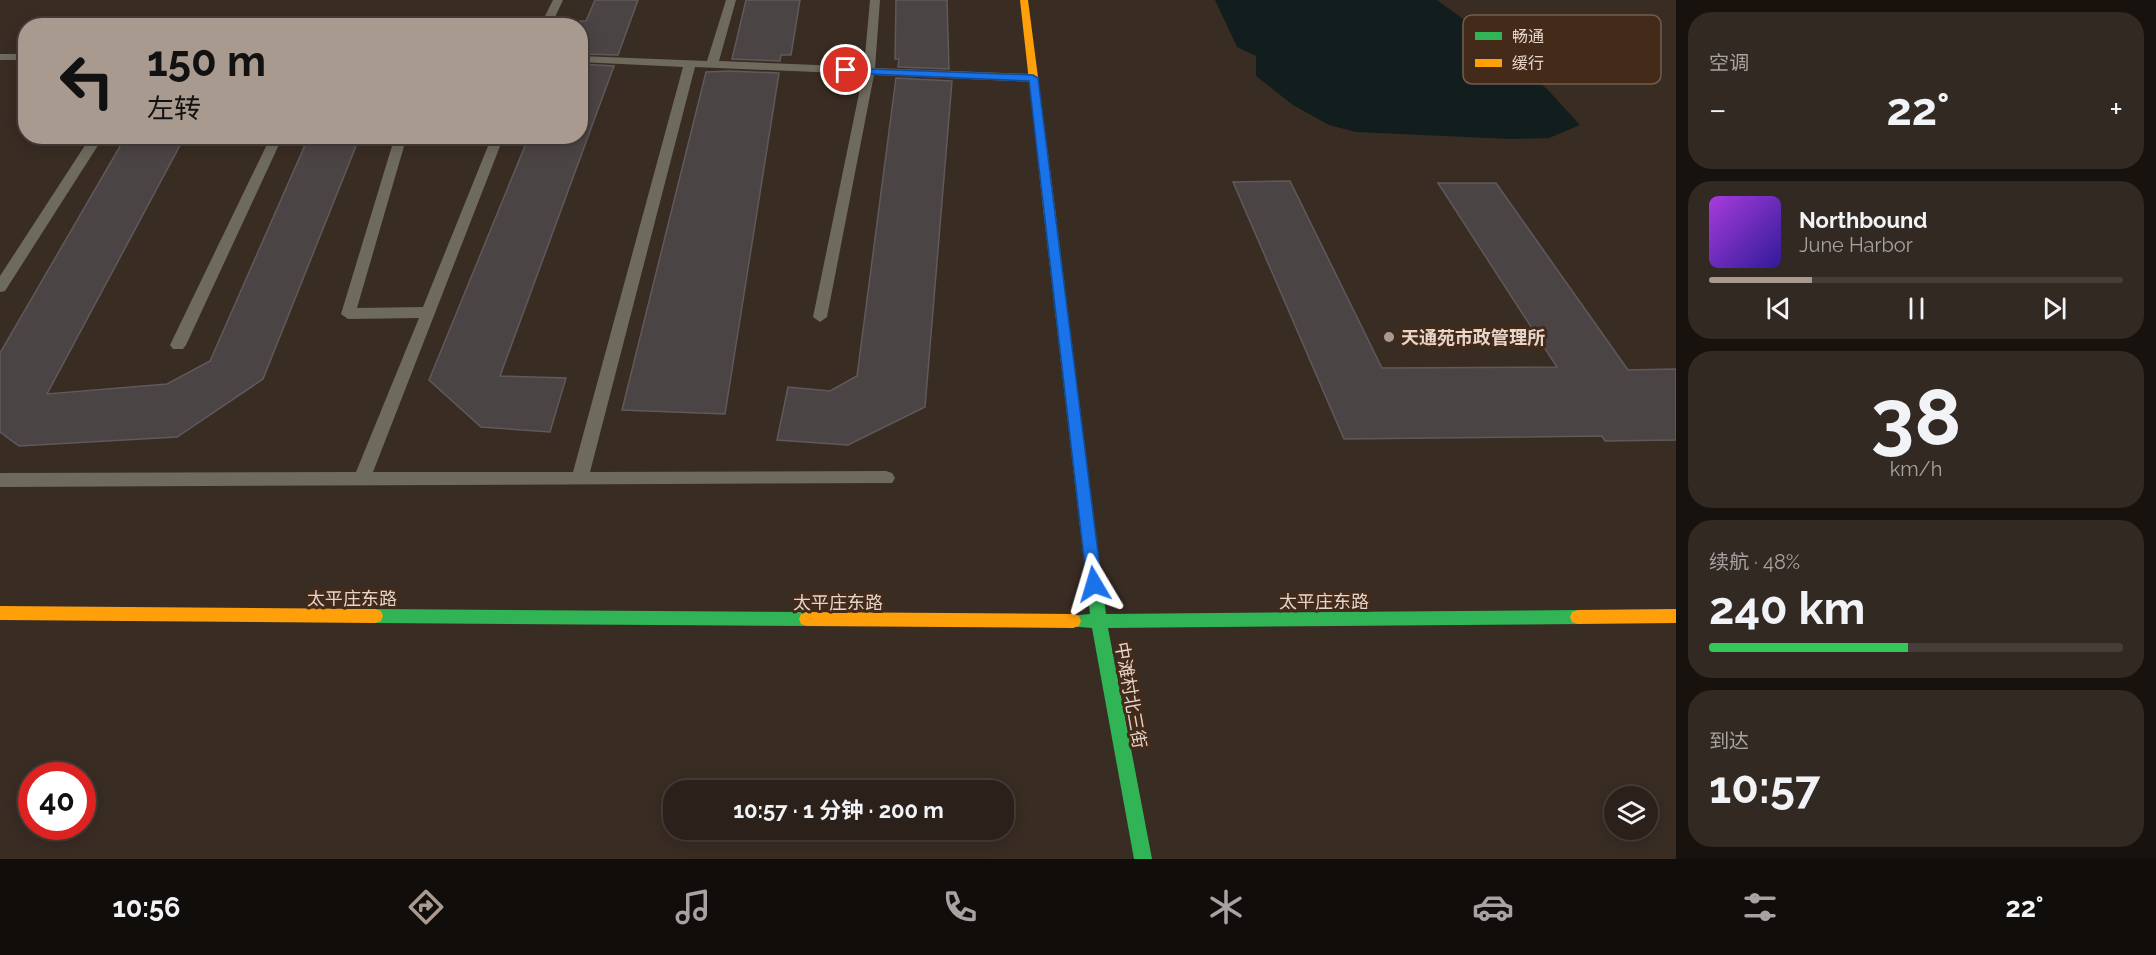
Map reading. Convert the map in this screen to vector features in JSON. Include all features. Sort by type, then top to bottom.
[{"type":"street","name":"中滩村北三街","points":[[1024,0],[1099,621],[1143,859]]},
{"type":"street","name":"太平庄东路","points":[[0,613],[1099,621],[1676,616]]},
{"type":"lane","points":[[549,18],[558,0]]},
{"type":"lane","points":[[712,64],[730,0]]},
{"type":"lane","points":[[820,317],[868,71],[875,0]]},
{"type":"lane","points":[[0,57],[18,57]]},
{"type":"lane","points":[[588,59],[1033,78]]},
{"type":"lane","points":[[580,479],[690,63]]},
{"type":"lane","points":[[0,287],[93,144]]},
{"type":"lane","points":[[178,345],[273,144]]},
{"type":"lane","points":[[399,144],[348,314],[429,312]]},
{"type":"lane","points":[[362,479],[495,144]]},
{"type":"lane","points":[[0,480],[886,478]]},
{"type":"shaded area","points":[[1215,0],[1437,0],[1463,19],[1463,84],[1541,84],[1580,125],[1549,138],[1511,139],[1356,132],[1329,125],[1293,105],[1256,76],[1256,56],[1237,47]]},
{"type":"building","points":[[595,0],[638,0],[618,55],[588,54],[587,18]]},
{"type":"building","points":[[746,0],[800,0],[791,55],[781,55],[780,61],[732,59]]},
{"type":"building","points":[[896,0],[947,0],[949,69],[898,67],[899,59],[895,59]]},
{"type":"building","points":[[588,64],[614,66],[588,137]]},
{"type":"building","points":[[706,72],[779,73],[725,414],[622,410]]},
{"type":"building","points":[[896,78],[952,81],[925,407],[848,445],[777,440],[788,387],[830,391],[857,376]]},
{"type":"building","points":[[121,144],[181,144],[47,394],[167,384],[210,361],[305,144],[357,144],[263,379],[177,437],[19,446],[0,432],[0,353]]},
{"type":"building","points":[[526,144],[585,144],[500,376],[566,378],[550,432],[481,427],[429,380]]},
{"type":"building","points":[[1290,181],[1382,368],[1557,367],[1438,183],[1496,183],[1628,370],[1676,369],[1676,440],[1605,441],[1602,436],[1344,439],[1233,182]]},
{"type":"traffic: fast","points":[[1050,216],[1099,621],[1143,859]]},
{"type":"traffic: fast","points":[[375,616],[807,619]]},
{"type":"traffic: fast","points":[[1073,621],[1578,617]]},
{"type":"traffic: slow","points":[[1024,0],[1050,216]]},
{"type":"traffic: slow","points":[[0,613],[375,616]]},
{"type":"traffic: slow","points":[[1578,617],[1676,616]]},
{"type":"traffic: slow","points":[[807,619],[1073,621]]},
{"type":"place","name":"天通苑市政管理所","points":[[1389,337]]},
{"type":"route","points":[[846,70],[1033,78],[1094,584]]}]
